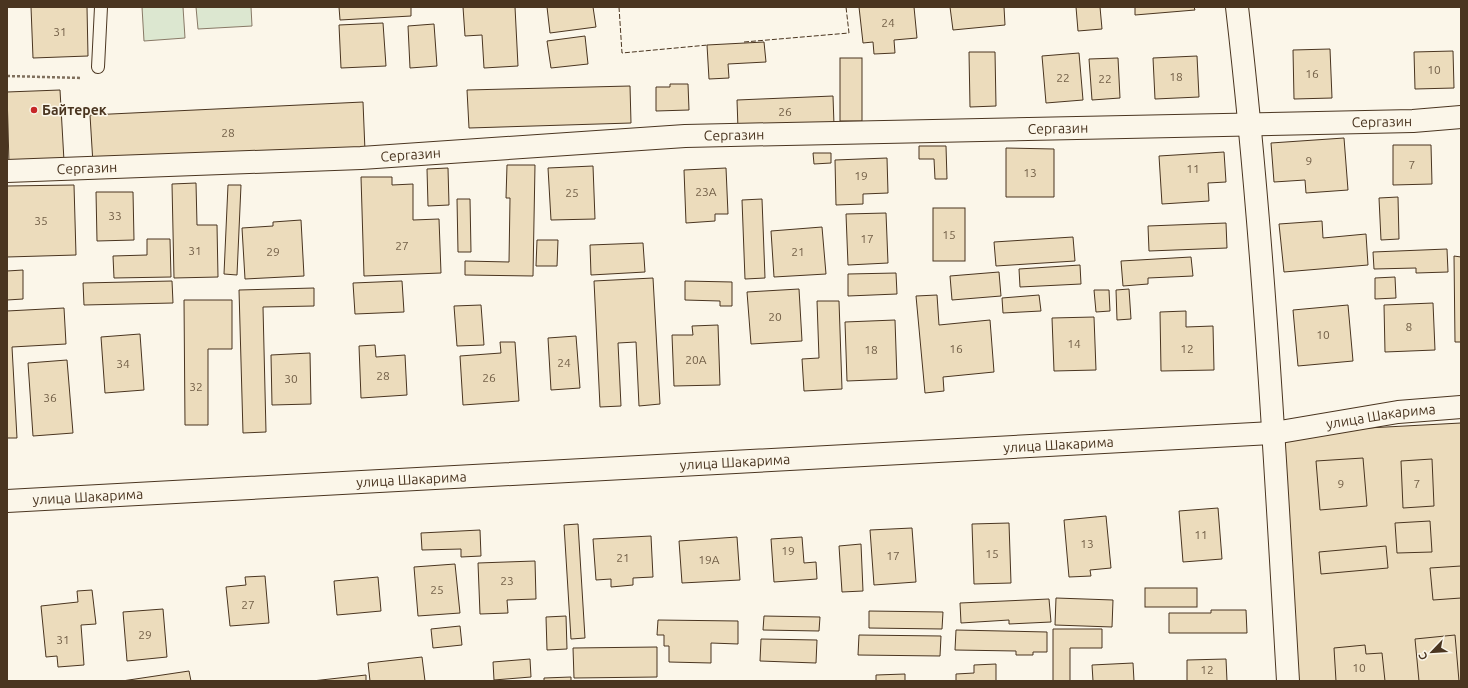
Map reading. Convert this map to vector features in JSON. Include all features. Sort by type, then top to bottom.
[{"type":"street","points":[[1237,7],[1251,125],[1274,434],[1288,681]]},
{"type":"street","name":"Сергазин","points":[[7,171],[362,158],[685,136],[1082,127],[1251,125],[1413,121],[1461,117]]},
{"type":"street","name":"улица Шакарима","points":[[7,501],[1274,434],[1398,412],[1461,407]]},
{"type":"lane","points":[[98,67],[101,7]]},
{"type":"path","points":[[7,76],[97,78],[98,67]]},
{"type":"green space","points":[[142,7],[183,7],[185,38],[144,41]]},
{"type":"green space","points":[[196,7],[251,7],[252,26],[198,29]]},
{"type":"building","points":[[31,7],[87,7],[88,56],[33,58]]},
{"type":"building","points":[[339,7],[411,7],[411,16],[340,20]]},
{"type":"building","points":[[463,7],[515,7],[518,66],[484,68],[482,35],[465,36]]},
{"type":"building","points":[[547,7],[593,7],[596,27],[550,33]]},
{"type":"building","points":[[859,7],[914,7],[917,38],[894,40],[895,53],[874,54],[873,42],[863,43]]},
{"type":"building","points":[[950,7],[1004,7],[1005,25],[953,30]]},
{"type":"building","points":[[1076,7],[1100,7],[1102,29],[1078,31]]},
{"type":"building","points":[[1135,7],[1194,7],[1195,10],[1135,15]]},
{"type":"building","points":[[383,23],[386,66],[341,68],[339,25]]},
{"type":"building","points":[[434,24],[437,66],[410,68],[408,26]]},
{"type":"building","points":[[585,36],[588,64],[551,68],[547,41]]},
{"type":"building","points":[[764,42],[766,62],[728,64],[729,78],[709,79],[707,45]]},
{"type":"building","points":[[1330,49],[1332,98],[1294,99],[1293,50]]},
{"type":"building","points":[[1453,51],[1454,88],[1415,89],[1414,52]]},
{"type":"building","points":[[969,52],[995,52],[996,106],[970,107]]},
{"type":"building","points":[[1079,53],[1083,100],[1046,103],[1042,56]]},
{"type":"building","points":[[1197,56],[1199,97],[1155,99],[1153,58]]},
{"type":"building","points":[[840,58],[862,58],[862,121],[840,121]]},
{"type":"building","points":[[1118,58],[1120,98],[1092,100],[1089,59]]},
{"type":"building","points":[[670,84],[688,84],[689,110],[656,111],[656,87],[670,87]]},
{"type":"building","points":[[630,86],[631,123],[469,128],[467,90]]},
{"type":"building","name":"Байтерек","points":[[60,90],[64,161],[9,164],[7,92]]},
{"type":"building","points":[[833,96],[834,125],[738,129],[737,100]]},
{"type":"building","points":[[363,102],[365,151],[93,164],[90,115]]},
{"type":"building","points":[[1344,138],[1348,190],[1306,193],[1305,180],[1274,182],[1271,143]]},
{"type":"building","points":[[1393,145],[1431,145],[1432,184],[1393,185]]},
{"type":"building","points":[[919,146],[946,146],[947,179],[935,179],[934,159],[919,159]]},
{"type":"building","points":[[1006,148],[1054,149],[1054,197],[1006,197]]},
{"type":"building","points":[[1224,152],[1226,182],[1208,183],[1209,201],[1162,204],[1159,156]]},
{"type":"building","points":[[813,153],[831,153],[831,163],[814,164]]},
{"type":"building","points":[[887,158],[888,193],[863,194],[863,204],[836,205],[835,160]]},
{"type":"building","points":[[507,165],[535,165],[533,276],[465,275],[465,261],[509,262],[510,198],[506,198]]},
{"type":"building","points":[[593,166],[595,219],[551,220],[548,168]]},
{"type":"building","points":[[448,168],[449,205],[428,206],[427,169]]},
{"type":"building","points":[[726,168],[728,214],[715,214],[715,221],[686,223],[684,170]]},
{"type":"building","points":[[361,177],[392,177],[392,185],[413,184],[413,220],[439,219],[441,273],[364,276]]},
{"type":"building","points":[[196,183],[197,225],[217,225],[218,277],[174,278],[172,184]]},
{"type":"building","points":[[74,185],[76,255],[7,257],[7,186]]},
{"type":"building","points":[[228,185],[241,185],[237,275],[224,274]]},
{"type":"building","points":[[96,192],[133,192],[134,240],[97,241]]},
{"type":"building","points":[[1398,197],[1399,239],[1381,240],[1379,198]]},
{"type":"building","points":[[457,199],[470,199],[471,252],[458,252]]},
{"type":"building","points":[[762,199],[765,278],[745,279],[742,200]]},
{"type":"building","points":[[933,208],[965,208],[965,261],[933,261]]},
{"type":"building","points":[[886,213],[888,263],[848,265],[846,214]]},
{"type":"building","points":[[301,220],[304,276],[245,279],[242,228],[273,226],[273,222]]},
{"type":"building","points":[[1322,221],[1323,238],[1366,234],[1368,265],[1284,272],[1279,224]]},
{"type":"building","points":[[1226,223],[1227,248],[1149,251],[1148,226]]},
{"type":"building","points":[[822,227],[826,274],[774,277],[771,231]]},
{"type":"building","points":[[1073,237],[1075,261],[996,266],[994,242]]},
{"type":"building","points":[[147,239],[170,239],[171,277],[114,278],[113,256],[147,255]]},
{"type":"building","points":[[537,240],[558,240],[557,266],[536,266]]},
{"type":"building","points":[[643,243],[645,272],[591,275],[590,245]]},
{"type":"building","points":[[1447,249],[1448,272],[1416,273],[1416,268],[1374,269],[1373,252]]},
{"type":"building","points":[[1454,256],[1461,257],[1461,342],[1455,342]]},
{"type":"building","points":[[1191,257],[1193,276],[1148,278],[1148,284],[1123,286],[1121,261]]},
{"type":"building","points":[[1080,265],[1081,284],[1020,287],[1019,269]]},
{"type":"building","points":[[23,270],[23,299],[7,300],[7,271]]},
{"type":"building","points":[[999,272],[1001,296],[952,300],[950,276]]},
{"type":"building","points":[[896,273],[897,294],[848,296],[848,274]]},
{"type":"building","points":[[1395,277],[1396,298],[1375,299],[1375,278]]},
{"type":"building","points":[[653,278],[660,404],[639,406],[636,342],[618,343],[621,406],[600,407],[594,281]]},
{"type":"building","points":[[172,281],[173,303],[84,305],[83,283]]},
{"type":"building","points":[[402,281],[404,312],[355,314],[353,283]]},
{"type":"building","points":[[685,281],[732,282],[732,306],[720,306],[720,301],[685,300]]},
{"type":"building","points":[[314,288],[314,306],[263,307],[266,432],[243,433],[239,290]]},
{"type":"building","points":[[799,289],[802,341],[751,344],[747,292]]},
{"type":"building","points":[[1129,289],[1131,319],[1117,320],[1116,290]]},
{"type":"building","points":[[1094,290],[1109,290],[1110,311],[1096,312]]},
{"type":"building","points":[[937,295],[939,325],[990,320],[994,372],[943,377],[944,391],[925,393],[916,296]]},
{"type":"building","points":[[1039,295],[1041,311],[1003,313],[1002,298]]},
{"type":"building","points":[[184,300],[232,300],[232,349],[208,349],[208,425],[185,425]]},
{"type":"building","points":[[817,301],[839,301],[842,389],[804,391],[802,359],[819,358]]},
{"type":"building","points":[[1433,303],[1435,350],[1385,352],[1384,305]]},
{"type":"building","points":[[481,305],[484,345],[457,346],[454,306]]},
{"type":"building","points":[[1348,305],[1353,361],[1298,366],[1293,310]]},
{"type":"building","points":[[64,308],[66,344],[12,347],[17,438],[7,438],[7,311]]},
{"type":"building","points":[[1186,311],[1186,327],[1213,326],[1214,370],[1161,371],[1160,312]]},
{"type":"building","points":[[1094,317],[1096,370],[1054,371],[1052,318]]},
{"type":"building","points":[[895,320],[897,379],[847,381],[845,322]]},
{"type":"building","points":[[718,325],[720,385],[674,386],[672,335],[693,335],[692,326]]},
{"type":"building","points":[[140,334],[144,390],[105,393],[101,337]]},
{"type":"building","points":[[576,336],[580,388],[551,390],[548,338]]},
{"type":"building","points":[[500,342],[515,342],[519,401],[463,405],[460,356],[501,353]]},
{"type":"building","points":[[375,345],[376,357],[405,355],[407,395],[361,398],[359,346]]},
{"type":"building","points":[[310,353],[311,404],[272,405],[271,355]]},
{"type":"building","points":[[67,360],[73,433],[33,436],[28,363]]},
{"type":"building","points":[[1461,423],[1461,681],[1288,681],[1274,433]]},
{"type":"building","points":[[1363,458],[1367,506],[1320,510],[1316,461]]},
{"type":"building","points":[[1432,459],[1434,506],[1403,508],[1401,461]]},
{"type":"building","points":[[1218,508],[1222,559],[1183,562],[1179,511]]},
{"type":"building","points":[[1106,516],[1111,568],[1090,570],[1091,576],[1069,577],[1064,520]]},
{"type":"building","points":[[1430,521],[1432,552],[1397,553],[1395,523]]},
{"type":"building","points":[[1009,523],[1011,583],[974,584],[972,524]]},
{"type":"building","points":[[578,524],[585,638],[571,639],[564,525]]},
{"type":"building","points":[[912,528],[916,582],[874,585],[870,530]]},
{"type":"building","points":[[480,530],[481,556],[461,557],[461,549],[422,550],[421,533]]},
{"type":"building","points":[[651,536],[653,577],[633,578],[633,585],[611,587],[611,579],[596,580],[593,539]]},
{"type":"building","points":[[737,537],[740,580],[682,583],[679,541]]},
{"type":"building","points":[[802,537],[804,563],[816,562],[817,579],[774,582],[771,539]]},
{"type":"building","points":[[861,544],[863,591],[842,592],[839,546]]},
{"type":"building","points":[[1386,546],[1388,568],[1321,574],[1319,552]]},
{"type":"building","points":[[535,561],[536,599],[507,600],[508,613],[480,614],[478,563]]},
{"type":"building","points":[[455,564],[460,613],[418,616],[414,567]]},
{"type":"building","points":[[1461,566],[1461,598],[1433,600],[1430,568]]},
{"type":"building","points":[[265,576],[269,623],[230,626],[226,587],[246,585],[245,577]]},
{"type":"building","points":[[378,577],[381,611],[337,615],[334,581]]},
{"type":"building","points":[[1145,588],[1197,588],[1197,607],[1145,607]]},
{"type":"building","points":[[92,590],[96,624],[81,625],[84,665],[58,667],[57,656],[46,657],[41,606],[78,602],[77,591]]},
{"type":"building","points":[[1056,598],[1113,600],[1112,627],[1055,625]]},
{"type":"building","points":[[1049,599],[1051,622],[1009,624],[1009,620],[961,623],[960,603]]},
{"type":"building","points":[[163,609],[167,657],[127,661],[123,612]]},
{"type":"building","points":[[1211,610],[1246,610],[1247,633],[1169,633],[1169,613],[1211,613]]},
{"type":"building","points":[[869,611],[943,612],[942,629],[869,628]]},
{"type":"building","points":[[566,616],[567,649],[547,650],[546,617]]},
{"type":"building","points":[[764,616],[820,617],[819,631],[763,630]]},
{"type":"building","points":[[658,620],[738,621],[738,644],[711,643],[711,663],[669,662],[669,646],[664,646],[664,635],[657,635]]},
{"type":"building","points":[[460,626],[462,645],[433,648],[431,629]]},
{"type":"building","points":[[1053,629],[1102,629],[1102,648],[1070,648],[1070,681],[1053,681]]},
{"type":"building","points":[[956,630],[1047,632],[1047,652],[1033,652],[1033,655],[1016,655],[1016,651],[955,650]]},
{"type":"building","points":[[859,635],[941,636],[940,656],[858,655]]},
{"type":"building","points":[[1455,635],[1459,681],[1419,681],[1415,639]]},
{"type":"building","points":[[761,639],[817,640],[816,663],[760,661]]},
{"type":"building","points":[[1365,645],[1366,654],[1382,653],[1385,681],[1336,681],[1334,648]]},
{"type":"building","points":[[657,647],[657,677],[574,678],[573,648]]},
{"type":"building","points":[[422,657],[425,681],[370,681],[368,663]]},
{"type":"building","points":[[530,659],[531,677],[494,680],[493,662]]},
{"type":"building","points":[[1226,659],[1227,681],[1187,681],[1187,660]]},
{"type":"building","points":[[1133,663],[1134,681],[1093,681],[1092,665]]},
{"type":"building","points":[[996,664],[996,681],[956,681],[956,674],[974,673],[974,665]]},
{"type":"building","points":[[189,671],[191,681],[122,681]]},
{"type":"building","points":[[905,674],[905,681],[876,681],[876,675]]},
{"type":"building","points":[[366,675],[366,681],[312,681]]},
{"type":"building","points":[[571,677],[571,681],[544,681],[544,678]]},
{"type":"fence","points":[[619,7],[622,53],[708,45]]},
{"type":"fence","points":[[744,42],[849,33],[846,7]]},
{"type":"place","name":"Байтерек","points":[[34,110]]}]
